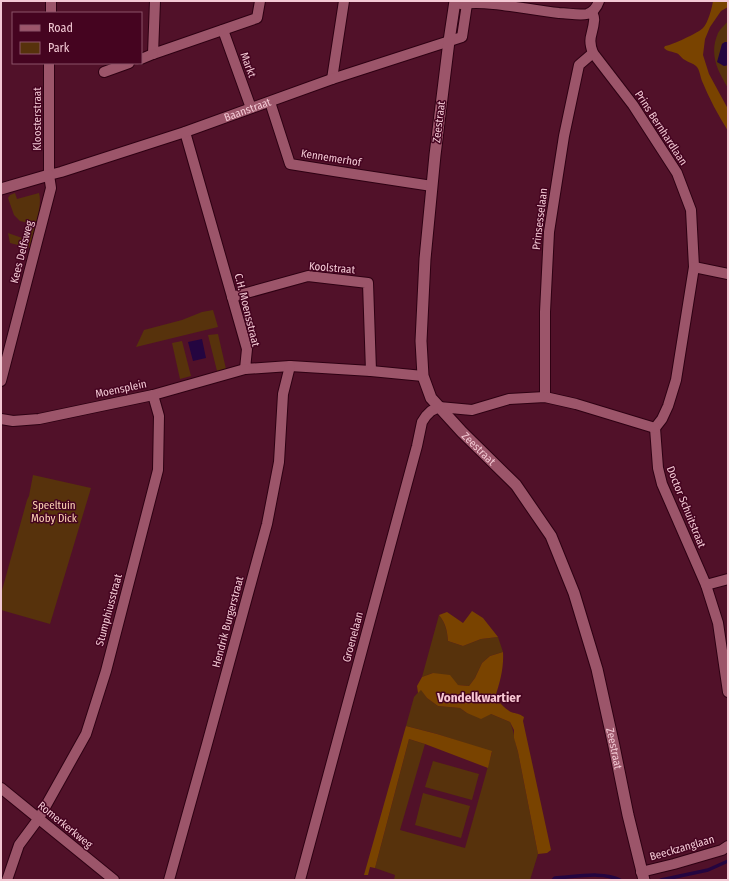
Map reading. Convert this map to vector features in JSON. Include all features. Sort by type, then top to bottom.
[{"type":"street","points":[[50,12],[51,1]]},
{"type":"street","points":[[153,54],[156,1]]},
{"type":"street","points":[[142,59],[257,18],[260,1]]},
{"type":"street","points":[[332,79],[344,1]]},
{"type":"street","points":[[455,3],[488,4],[585,15],[592,12],[597,7],[599,1]]},
{"type":"street","name":"Zeestraat","points":[[455,3],[449,41],[432,186],[425,259],[421,341],[423,376],[431,398],[462,432],[516,485],[551,536],[574,594],[597,669],[642,876]]},
{"type":"street","name":"Baanstraat","points":[[1,189],[61,172],[185,132],[332,79],[462,37],[467,4]]},
{"type":"street","points":[[592,12],[595,20],[590,38],[593,53]]},
{"type":"street","name":"Markt","points":[[223,30],[251,108]]},
{"type":"street","name":"Prins Bernhardlaan","points":[[593,53],[633,105],[677,173],[691,210],[694,268],[676,380],[668,406],[662,419],[655,428]]},
{"type":"street","name":"Prinsesselaan","points":[[545,397],[545,312],[549,232],[564,136],[579,65],[593,53]]},
{"type":"street","name":"Kloosterstraat","points":[[49,64],[49,175]]},
{"type":"street","points":[[104,72],[126,64]]},
{"type":"street","name":"Kennemerhof","points":[[270,102],[290,164],[432,186]]},
{"type":"street","name":"C.H. Moensstraat","points":[[185,132],[247,350],[245,370]]},
{"type":"street","name":"Kees Delfsweg","points":[[1,381],[51,188],[49,175]]},
{"type":"street","points":[[694,268],[728,274]]},
{"type":"street","name":"Koolstraat","points":[[232,297],[308,276],[368,283],[371,371]]},
{"type":"street","points":[[245,370],[290,366],[423,376]]},
{"type":"street","name":"Hendrik Burgerstraat","points":[[168,880],[267,524],[279,462],[283,394],[290,366]]},
{"type":"street","name":"Moensplein","points":[[1,419],[13,421],[39,419],[153,395],[245,370]]},
{"type":"street","name":"Stumphiusstraat","points":[[7,880],[19,845],[39,818],[86,734],[106,672],[158,470],[159,416],[153,395]]},
{"type":"street","points":[[439,407],[472,410],[509,399],[545,397],[576,404],[655,428]]},
{"type":"street","name":"Groenelaan","points":[[300,880],[417,446],[422,422],[431,411],[439,407]]},
{"type":"street","name":"Doctor Schuitstraat","points":[[655,428],[658,468],[662,484],[706,585],[718,623],[728,692]]},
{"type":"street","points":[[706,585],[728,579]]},
{"type":"street","name":"Romerkerkweg","points":[[1,788],[114,880]]},
{"type":"street","name":"Beeckzanglaan","points":[[642,876],[674,864],[722,850],[728,846]]},
{"type":"green space","points":[[728,21],[728,42],[722,44],[718,62],[724,66],[728,65],[728,88],[718,68],[714,55],[714,48],[718,33]]},
{"type":"green space","points":[[15,193],[17,199],[39,193],[39,212],[30,248],[10,243],[8,233],[28,240],[33,224],[20,221],[14,215],[8,198],[10,195]]},
{"type":"green space","points":[[213,310],[218,327],[136,347],[144,330]]},
{"type":"green space","points":[[218,334],[226,369],[217,371],[208,335]]},
{"type":"green space","points":[[182,341],[191,376],[180,379],[172,343]]},
{"type":"green space","name":"Speeltuin Moby Dick","points":[[33,475],[91,488],[50,624],[1,610],[1,594],[29,496]]},
{"type":"green space","points":[[439,615],[446,627],[448,641],[463,646],[481,639],[498,637],[503,652],[490,656],[482,663],[475,678],[469,686],[458,685],[433,673],[422,677]]},
{"type":"green space","points":[[421,689],[427,698],[438,706],[460,708],[467,713],[491,714],[510,722],[518,752],[538,854],[530,880],[394,880],[395,875],[375,868],[409,739],[425,744],[400,830],[465,848],[492,752],[437,734],[406,726],[414,697]]},
{"type":"green space","points":[[433,761],[479,774],[472,800],[425,787]]},
{"type":"green space","points":[[423,793],[470,806],[461,838],[415,825]]},
{"type":"shaded area","points":[[713,1],[728,1],[728,7],[721,11],[710,27],[705,39],[703,55],[709,74],[728,109],[728,131],[717,113],[699,71],[694,64],[664,48],[665,46],[696,33],[703,28],[711,11]]},
{"type":"shaded area","points":[[728,42],[728,65],[724,66],[717,62],[722,44]]},
{"type":"shaded area","points":[[202,339],[206,358],[193,361],[188,342]]},
{"type":"shaded area","points":[[472,611],[483,618],[498,637],[481,639],[463,646],[448,641],[446,627],[439,615],[447,612],[463,623]]},
{"type":"shaded area","points":[[503,652],[501,675],[495,697],[509,711],[524,717],[523,721],[551,850],[547,853],[538,854],[514,738],[514,730],[510,722],[491,714],[481,719],[460,708],[438,706],[427,698],[421,690],[418,693],[417,686],[422,677],[433,673],[450,675],[458,685],[469,686],[475,678],[482,663],[490,656]]},
{"type":"shaded area","points":[[406,726],[492,751],[488,768],[409,739],[375,868],[370,867],[368,875],[364,875]]},
{"type":"waterway","points":[[661,880],[708,870],[728,861]]},
{"type":"waterway","points":[[553,880],[555,878],[597,875],[613,877],[620,880]]},
{"type":"district","name":"Vondelkwartier","points":[[479,697]]}]
